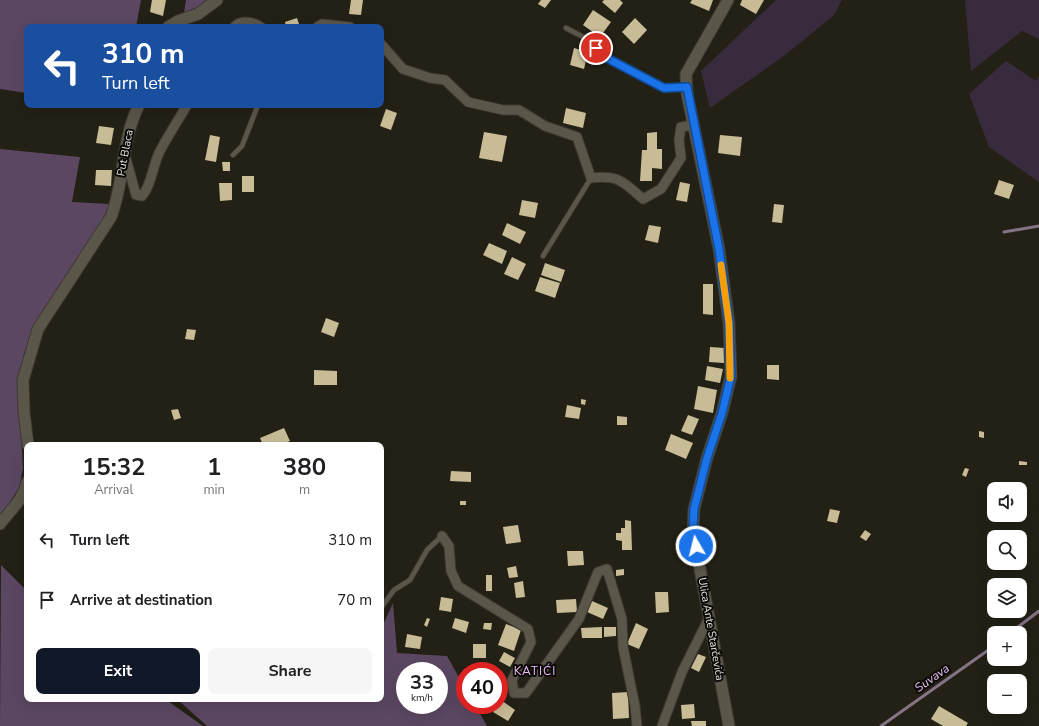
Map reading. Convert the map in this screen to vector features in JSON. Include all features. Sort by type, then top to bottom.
[{"type":"street","points":[[173,24],[198,14],[217,0]]},
{"type":"street","name":"Ulica Ante Starčevića","points":[[728,0],[686,74],[687,87],[719,249],[729,323],[731,376],[722,413],[705,465],[694,509],[693,524],[693,531],[729,726]]},
{"type":"street","points":[[239,24],[248,21],[254,24]]},
{"type":"street","points":[[384,47],[403,68],[430,78],[445,80],[468,102],[504,110],[519,110],[545,126],[577,136],[591,178],[610,176],[628,185],[643,199],[661,189],[681,158],[679,140],[681,127],[694,124]]},
{"type":"street","name":"Put Blaca","points":[[28,442],[24,412],[24,380],[38,329],[110,217],[116,204],[124,152],[131,120],[137,108]]},
{"type":"street","points":[[124,152],[136,195],[142,196],[148,189],[149,179],[159,152],[185,108]]},
{"type":"street","points":[[0,524],[13,510],[24,494]]},
{"type":"street","points":[[442,536],[449,546],[451,571],[458,586],[528,629],[530,642],[512,680],[514,693],[526,693],[579,619],[598,572],[607,569],[622,619],[623,647],[635,706],[637,726]]},
{"type":"street","points":[[662,726],[682,672],[709,618]]},
{"type":"lane","points":[[566,28],[591,41],[601,55],[664,88],[687,87]]},
{"type":"lane","points":[[233,155],[242,146],[257,108]]},
{"type":"lane","points":[[543,256],[591,178]]},
{"type":"lane","points":[[384,604],[394,590],[410,580],[428,550],[442,536]]},
{"type":"shaded area","points":[[0,0],[141,0],[137,24],[24,24],[24,93],[0,89]]},
{"type":"shaded area","points":[[186,0],[207,0],[200,6],[184,13]]},
{"type":"shaded area","points":[[776,0],[842,0],[834,15],[784,56],[710,108],[701,71]]},
{"type":"shaded area","points":[[965,0],[1039,0],[1039,39],[1022,31],[971,71]]},
{"type":"shaded area","points":[[1006,61],[1036,81],[1039,76],[1039,182],[989,147],[969,94]]},
{"type":"shaded area","points":[[0,149],[80,157],[72,202],[110,204],[100,225],[33,331],[24,353],[18,384],[23,468],[19,488],[0,517]]},
{"type":"shaded area","points":[[1,565],[24,588],[24,702],[169,702],[203,726],[0,726]]},
{"type":"shaded area","points":[[393,603],[397,653],[447,656],[456,672],[456,714],[480,714],[487,726],[207,726],[180,702],[384,702],[384,622]]},
{"type":"building","points":[[152,0],[166,0],[163,16],[150,12]]},
{"type":"building","points":[[351,0],[363,0],[361,15],[349,14]]},
{"type":"building","points":[[541,0],[551,0],[545,8],[538,4]]},
{"type":"building","points":[[604,0],[620,0],[623,3],[615,13],[602,2]]},
{"type":"building","points":[[692,0],[713,0],[709,11],[690,3]]},
{"type":"building","points":[[742,0],[764,0],[756,14],[740,5]]},
{"type":"building","points":[[593,10],[611,22],[600,37],[583,25]]},
{"type":"building","points":[[297,18],[299,24],[285,24],[285,22]]},
{"type":"building","points":[[635,18],[647,30],[634,44],[622,32]]},
{"type":"building","points":[[574,48],[588,52],[584,69],[570,65]]},
{"type":"building","points":[[566,108],[586,113],[583,128],[563,123]]},
{"type":"building","points":[[386,109],[397,113],[391,130],[380,126]]},
{"type":"building","points":[[99,126],[114,128],[111,145],[96,143]]},
{"type":"building","points":[[484,132],[507,136],[502,162],[479,158]]},
{"type":"building","points":[[657,132],[657,149],[662,149],[662,169],[652,168],[652,181],[640,181],[642,150],[647,150],[647,133]]},
{"type":"building","points":[[210,135],[220,137],[216,162],[205,160]]},
{"type":"building","points":[[720,135],[742,137],[740,156],[718,153]]},
{"type":"building","points":[[222,162],[230,162],[230,171],[223,171]]},
{"type":"building","points":[[96,170],[112,170],[111,186],[95,185]]},
{"type":"building","points":[[242,176],[254,176],[254,192],[242,192]]},
{"type":"building","points":[[999,180],[1014,185],[1009,199],[994,194]]},
{"type":"building","points":[[680,182],[690,184],[687,202],[676,200]]},
{"type":"building","points":[[219,183],[232,183],[232,200],[220,201]]},
{"type":"building","points":[[522,200],[538,203],[535,218],[519,215]]},
{"type":"building","points":[[774,204],[784,205],[782,223],[772,222]]},
{"type":"building","points":[[507,223],[526,232],[520,244],[502,235]]},
{"type":"building","points":[[649,225],[661,227],[658,243],[645,240]]},
{"type":"building","points":[[489,243],[507,251],[502,264],[483,255]]},
{"type":"building","points":[[512,257],[526,264],[518,280],[504,274]]},
{"type":"building","points":[[545,263],[565,270],[561,282],[541,275]]},
{"type":"building","points":[[540,277],[560,283],[555,298],[535,291]]},
{"type":"building","points":[[703,284],[713,284],[713,315],[703,314]]},
{"type":"building","points":[[326,318],[339,323],[334,337],[321,332]]},
{"type":"building","points":[[187,329],[196,330],[194,340],[185,339]]},
{"type":"building","points":[[710,347],[725,348],[724,363],[709,362]]},
{"type":"building","points":[[767,365],[779,365],[779,380],[767,379]]},
{"type":"building","points":[[707,366],[723,369],[720,383],[705,380]]},
{"type":"building","points":[[314,370],[337,371],[337,385],[314,385]]},
{"type":"building","points":[[698,386],[717,390],[713,413],[694,409]]},
{"type":"building","points":[[581,399],[586,400],[585,405],[581,404]]},
{"type":"building","points":[[567,405],[581,408],[579,419],[565,417]]},
{"type":"building","points":[[178,409],[181,418],[174,420],[171,410]]},
{"type":"building","points":[[688,415],[699,419],[692,435],[681,431]]},
{"type":"building","points":[[617,416],[627,417],[627,425],[617,425]]},
{"type":"building","points":[[284,428],[290,441],[262,442],[260,438]]},
{"type":"building","points":[[979,431],[984,432],[984,438],[979,437]]},
{"type":"building","points":[[671,434],[693,443],[686,459],[665,450]]},
{"type":"building","points":[[1019,461],[1027,462],[1027,465],[1019,465]]},
{"type":"building","points":[[965,468],[969,469],[966,477],[962,475]]},
{"type":"building","points":[[451,471],[471,472],[471,482],[450,481]]},
{"type":"building","points":[[460,501],[466,501],[466,505],[460,505]]},
{"type":"building","points":[[830,509],[840,511],[837,523],[827,521]]},
{"type":"building","points":[[625,520],[631,521],[632,550],[622,550],[622,541],[616,540],[616,533],[621,533],[621,528],[625,528]]},
{"type":"building","points":[[518,525],[521,542],[506,544],[503,527]]},
{"type":"building","points":[[865,530],[871,534],[866,541],[860,537]]},
{"type":"building","points":[[567,551],[583,551],[584,565],[568,566]]},
{"type":"building","points":[[516,566],[518,577],[509,578],[507,568]]},
{"type":"building","points":[[624,569],[624,575],[616,576],[616,570]]},
{"type":"building","points":[[486,575],[492,575],[492,591],[486,591]]},
{"type":"building","points":[[523,581],[525,597],[516,598],[514,583]]},
{"type":"building","points":[[655,592],[668,592],[669,612],[656,613]]},
{"type":"building","points":[[441,597],[453,599],[451,612],[439,610]]},
{"type":"building","points":[[576,599],[577,612],[557,613],[556,600]]},
{"type":"building","points":[[592,601],[608,608],[603,619],[587,612]]},
{"type":"building","points":[[427,618],[430,619],[427,627],[424,625]]},
{"type":"building","points":[[455,618],[469,622],[466,633],[452,628]]},
{"type":"building","points":[[484,623],[492,623],[491,630],[483,629]]},
{"type":"building","points":[[636,623],[648,629],[639,649],[627,644]]},
{"type":"building","points":[[506,624],[521,630],[514,651],[498,645]]},
{"type":"building","points":[[602,627],[602,638],[582,638],[581,628]]},
{"type":"building","points":[[604,627],[616,627],[616,636],[604,637]]},
{"type":"building","points":[[407,634],[422,637],[420,649],[405,647]]},
{"type":"building","points":[[473,644],[486,644],[486,658],[473,658]]},
{"type":"building","points":[[504,652],[515,658],[510,667],[508,666],[508,662],[499,661]]},
{"type":"building","points":[[698,654],[706,657],[699,672],[691,668]]},
{"type":"building","points":[[628,692],[629,718],[613,719],[612,693]]},
{"type":"building","points":[[694,704],[695,718],[682,719],[681,705]]},
{"type":"building","points":[[508,705],[515,710],[508,721],[496,714],[508,714]]},
{"type":"building","points":[[939,706],[968,723],[966,726],[943,726],[931,719]]},
{"type":"building","points":[[691,721],[706,721],[706,726],[692,726]]},
{"type":"waterway","points":[[1004,232],[1039,226]]},
{"type":"waterway","name":"Suvava","points":[[1019,626],[1039,611]]},
{"type":"waterway","name":"Suvava","points":[[881,726],[987,651]]},
{"type":"slow traffic","points":[[721,265],[729,323],[730,378]]},
{"type":"district","name":"KATIĆI","points":[[535,671]]},
{"type":"route","points":[[596,48],[601,55],[664,88],[687,87],[687,94],[719,249],[729,323],[731,376],[722,413],[707,458],[694,509],[693,531],[696,546]]}]
